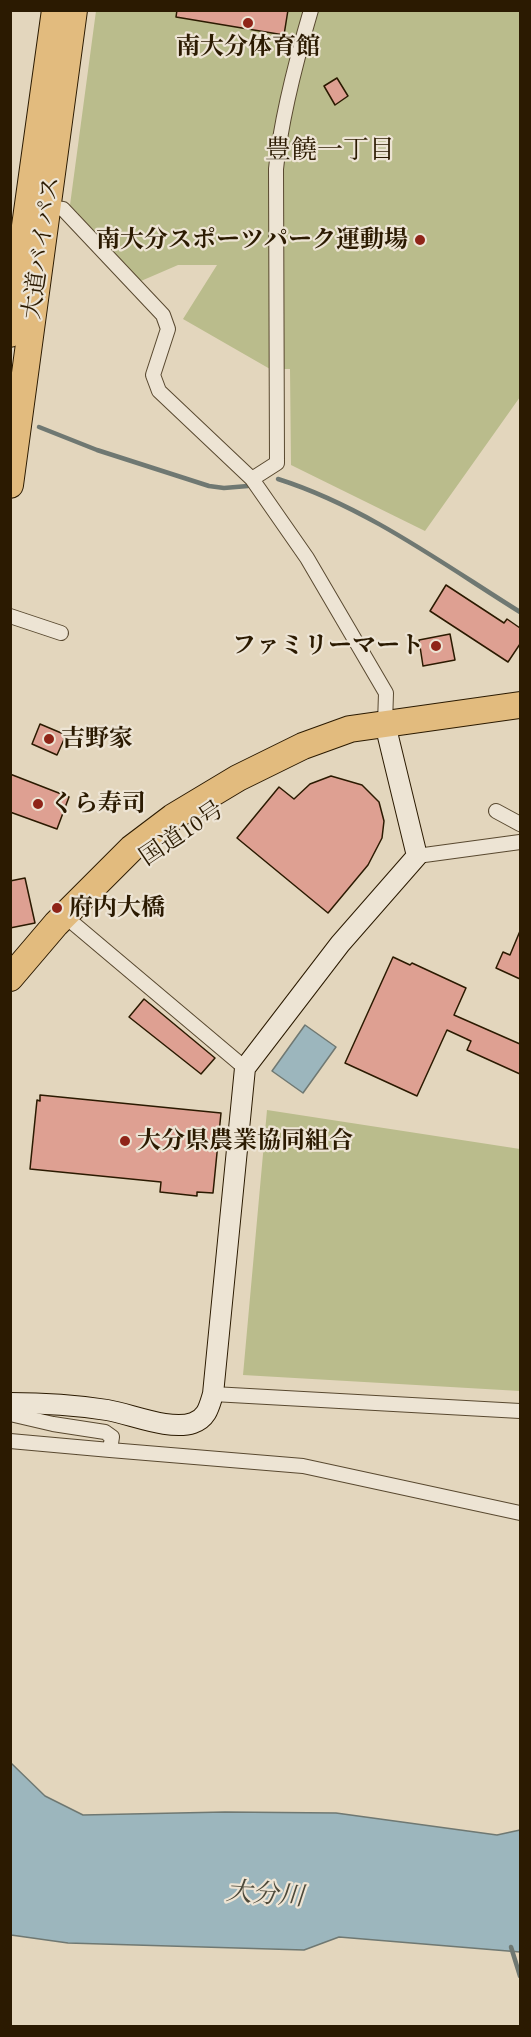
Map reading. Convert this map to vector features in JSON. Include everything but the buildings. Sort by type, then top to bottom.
[{"type":"highway","name":"大道バイパス","points":[[10,334],[55,10]]},
{"type":"highway","name":"大道バイパス","points":[[10,485],[74,10]]},
{"type":"highway","name":"国道10号","points":[[10,978],[56,924],[132,848],[173,817],[238,778],[303,746],[350,729],[520,705]]},
{"type":"highway","name":"国道10号","points":[[10,990],[73,923],[141,860],[183,830],[300,760],[353,740],[386,724]]},
{"type":"street","points":[[252,480],[278,463],[276,169],[278,147],[296,63],[311,10]]},
{"type":"street","points":[[48,207],[63,209],[163,315],[168,329],[153,375],[159,392],[252,480],[308,558],[386,693],[386,724],[417,856]]},
{"type":"street","points":[[10,616],[61,633]]},
{"type":"street","points":[[496,812],[520,824]]},
{"type":"street","points":[[10,1403],[56,1403],[108,1410],[180,1426],[202,1418],[209,1410],[213,1394],[244,1068],[340,944],[417,856],[520,842]]},
{"type":"street","points":[[73,923],[244,1068]]},
{"type":"street","points":[[213,1394],[520,1411]]},
{"type":"street","points":[[10,1414],[52,1424],[105,1432],[112,1437],[110,1450]]},
{"type":"street","points":[[10,1441],[303,1466],[396,1488],[520,1512]]},
{"type":"green space","points":[[96,11],[520,11],[520,397],[425,531],[291,465],[290,369],[270,369],[183,319],[217,265],[178,265],[141,281],[70,205]]},
{"type":"green space","points":[[267,1110],[520,1149],[520,1391],[243,1375]]},
{"type":"water","points":[[305,1025],[336,1047],[303,1093],[272,1071]]},
{"type":"water","name":"大分川","points":[[11,1763],[45,1796],[83,1815],[225,1812],[336,1813],[497,1835],[520,1830],[520,1952],[339,1937],[304,1950],[68,1943],[11,1935]]},
{"type":"waterway","points":[[39,427],[97,450],[209,486],[224,488],[248,486]]},
{"type":"waterway","points":[[278,479],[311,491],[373,521],[433,556],[520,612]]},
{"type":"waterway","points":[[511,1947],[520,1976]]},
{"type":"place","name":"南大分体育館","points":[[248,23]]},
{"type":"place","name":"南大分スポーツパーク運動場","points":[[420,240]]},
{"type":"place","name":"ファミリーマート","points":[[436,646]]},
{"type":"place","name":"吉野家","points":[[49,739]]},
{"type":"place","name":"くら寿司","points":[[38,804]]},
{"type":"place","name":"府内大橋","points":[[57,908]]},
{"type":"place","name":"大分県農業協同組合","points":[[125,1141]]},
{"type":"district","name":"豊饒一丁目","points":[[330,151]]}]
